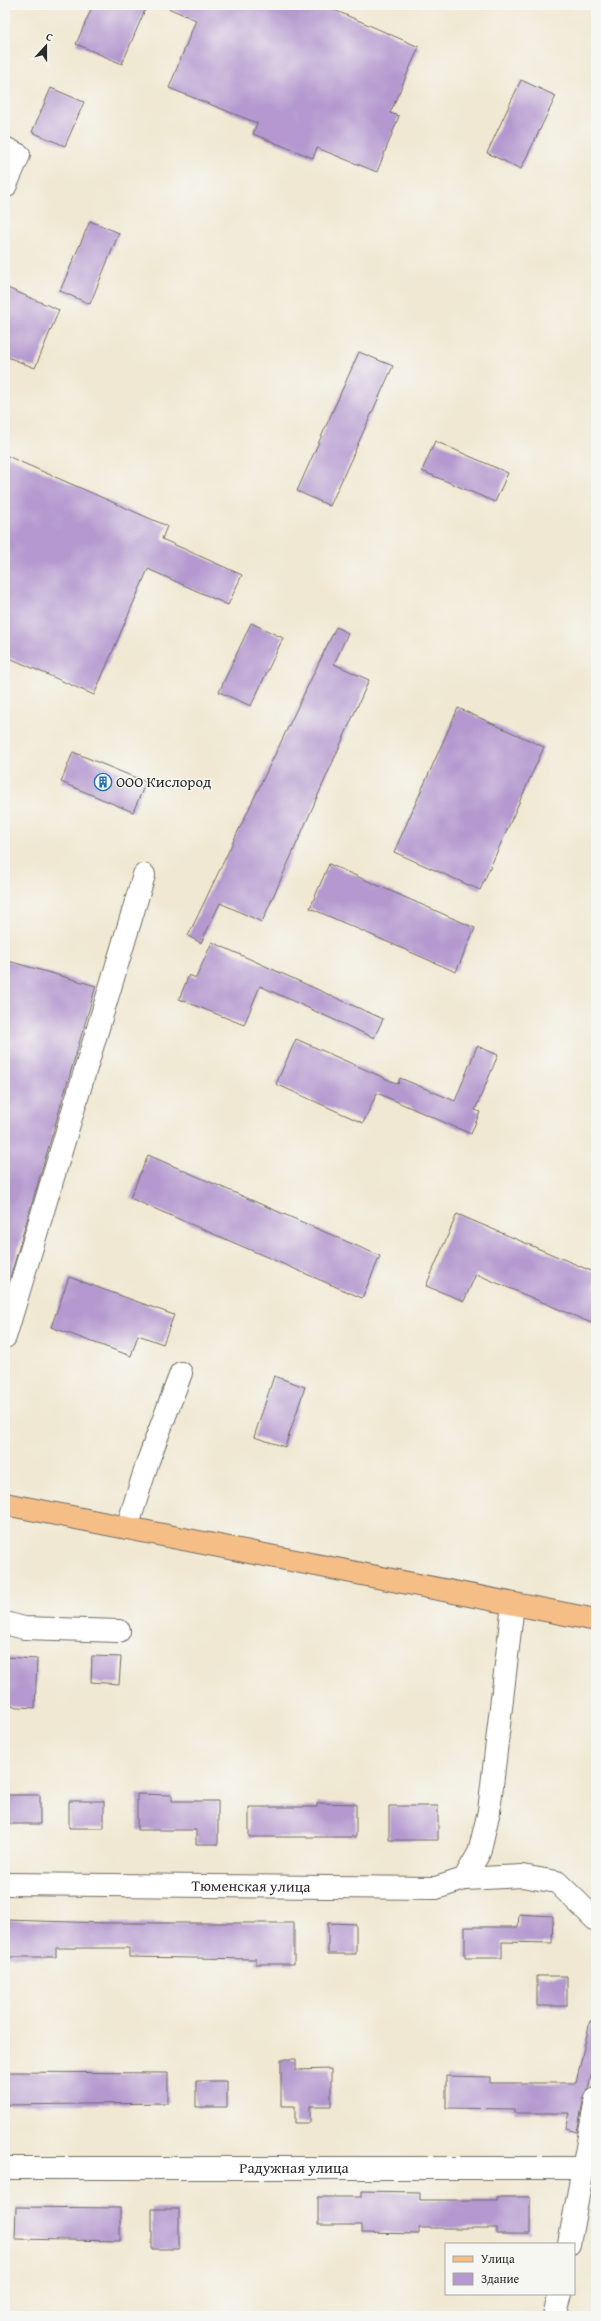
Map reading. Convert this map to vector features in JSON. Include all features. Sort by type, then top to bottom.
[{"type":"main road","points":[[5,1504],[596,1620]]},
{"type":"street","points":[[5,148],[19,155],[5,187]]},
{"type":"street","points":[[5,1337],[144,875]]},
{"type":"street","points":[[127,1528],[148,1461],[181,1373]]},
{"type":"street","points":[[464,1879],[479,1853],[490,1803],[513,1604]]},
{"type":"street","points":[[5,1623],[24,1628],[119,1631]]},
{"type":"street","name":"Тюменская улица","points":[[5,1884],[436,1888],[464,1879],[522,1876],[557,1882],[596,1920]]},
{"type":"street","points":[[569,2243],[596,2099]]},
{"type":"street","name":"Радужная улица","points":[[5,2168],[583,2168]]},
{"type":"street","points":[[554,2316],[560,2295]]},
{"type":"building","points":[[93,5],[147,5],[122,64],[76,44]]},
{"type":"building","points":[[161,5],[323,5],[419,47],[390,113],[399,116],[377,172],[317,148],[313,158],[253,134],[257,123],[169,88],[196,20]]},
{"type":"building","points":[[521,80],[556,96],[521,169],[487,153]]},
{"type":"building","points":[[51,88],[84,102],[65,146],[32,132]]},
{"type":"building","points":[[90,221],[119,233],[90,304],[60,291]]},
{"type":"building","points":[[5,287],[59,310],[35,368],[5,356]]},
{"type":"building","points":[[359,352],[393,366],[330,506],[297,491]]},
{"type":"building","points":[[435,441],[508,473],[495,502],[422,471]]},
{"type":"building","points":[[5,455],[167,526],[162,539],[242,575],[228,605],[148,569],[94,695],[5,656]]},
{"type":"building","points":[[251,623],[283,638],[251,706],[219,692]]},
{"type":"building","points":[[336,627],[348,633],[334,664],[369,680],[262,922],[220,903],[201,943],[188,936]]},
{"type":"building","points":[[458,708],[544,747],[480,890],[394,852]]},
{"type":"building","name":"ООО Кислород","points":[[73,752],[146,782],[133,812],[61,782]]},
{"type":"building","points":[[329,864],[475,928],[456,972],[310,908]]},
{"type":"building","points":[[212,942],[383,1019],[374,1038],[260,986],[244,1025],[179,999],[189,975],[196,978]]},
{"type":"building","points":[[5,960],[96,986],[7,1288],[5,1288]]},
{"type":"building","points":[[296,1039],[398,1084],[400,1078],[455,1101],[477,1046],[498,1055],[475,1110],[480,1112],[471,1134],[377,1093],[363,1123],[276,1084]]},
{"type":"building","points":[[148,1155],[380,1256],[362,1298],[130,1198]]},
{"type":"building","points":[[457,1214],[596,1273],[596,1325],[476,1274],[464,1301],[426,1286]]},
{"type":"building","points":[[69,1277],[174,1315],[163,1344],[138,1335],[131,1356],[51,1327]]},
{"type":"building","points":[[274,1376],[305,1387],[285,1447],[254,1437]]},
{"type":"building","points":[[92,1656],[121,1657],[119,1684],[91,1682]]},
{"type":"building","points":[[5,1657],[37,1659],[35,1708],[5,1706]]},
{"type":"building","points":[[137,1794],[172,1795],[172,1801],[218,1801],[218,1844],[196,1844],[196,1830],[137,1830]]},
{"type":"building","points":[[5,1795],[40,1795],[40,1824],[5,1824]]},
{"type":"building","points":[[69,1801],[104,1801],[104,1828],[69,1828]]},
{"type":"building","points":[[317,1803],[356,1804],[356,1837],[249,1837],[249,1807],[317,1807]]},
{"type":"building","points":[[389,1806],[438,1806],[438,1840],[389,1840]]},
{"type":"building","points":[[519,1914],[553,1916],[552,1943],[502,1942],[502,1958],[465,1958],[465,1927],[518,1927]]},
{"type":"building","points":[[5,1920],[106,1923],[294,1923],[294,1964],[256,1964],[256,1959],[129,1957],[129,1948],[56,1948],[56,1957],[5,1957]]},
{"type":"building","points":[[328,1923],[356,1924],[356,1954],[328,1954]]},
{"type":"building","points":[[537,1976],[567,1976],[567,2006],[537,2006]]},
{"type":"building","points":[[590,2021],[596,2022],[596,2054],[588,2090],[584,2097],[577,2132],[566,2129],[570,2113],[514,2113],[514,2109],[446,2108],[446,2076],[490,2077],[490,2083],[576,2083]]},
{"type":"building","points":[[281,2059],[296,2059],[296,2070],[331,2069],[331,2106],[310,2106],[310,2123],[295,2123],[295,2106],[281,2106]]},
{"type":"building","points":[[5,2072],[168,2073],[168,2103],[5,2105]]},
{"type":"building","points":[[196,2081],[227,2081],[227,2107],[196,2107]]},
{"type":"building","points":[[362,2191],[420,2192],[420,2200],[497,2200],[497,2197],[530,2197],[530,2234],[497,2234],[497,2228],[419,2228],[419,2234],[362,2233],[362,2225],[318,2225],[318,2197],[362,2197]]},
{"type":"building","points":[[16,2207],[120,2208],[120,2241],[15,2239]]},
{"type":"building","points":[[152,2209],[179,2209],[179,2249],[152,2249]]},
{"type":"place","name":"ООО Кислород","points":[[103,782]]}]
